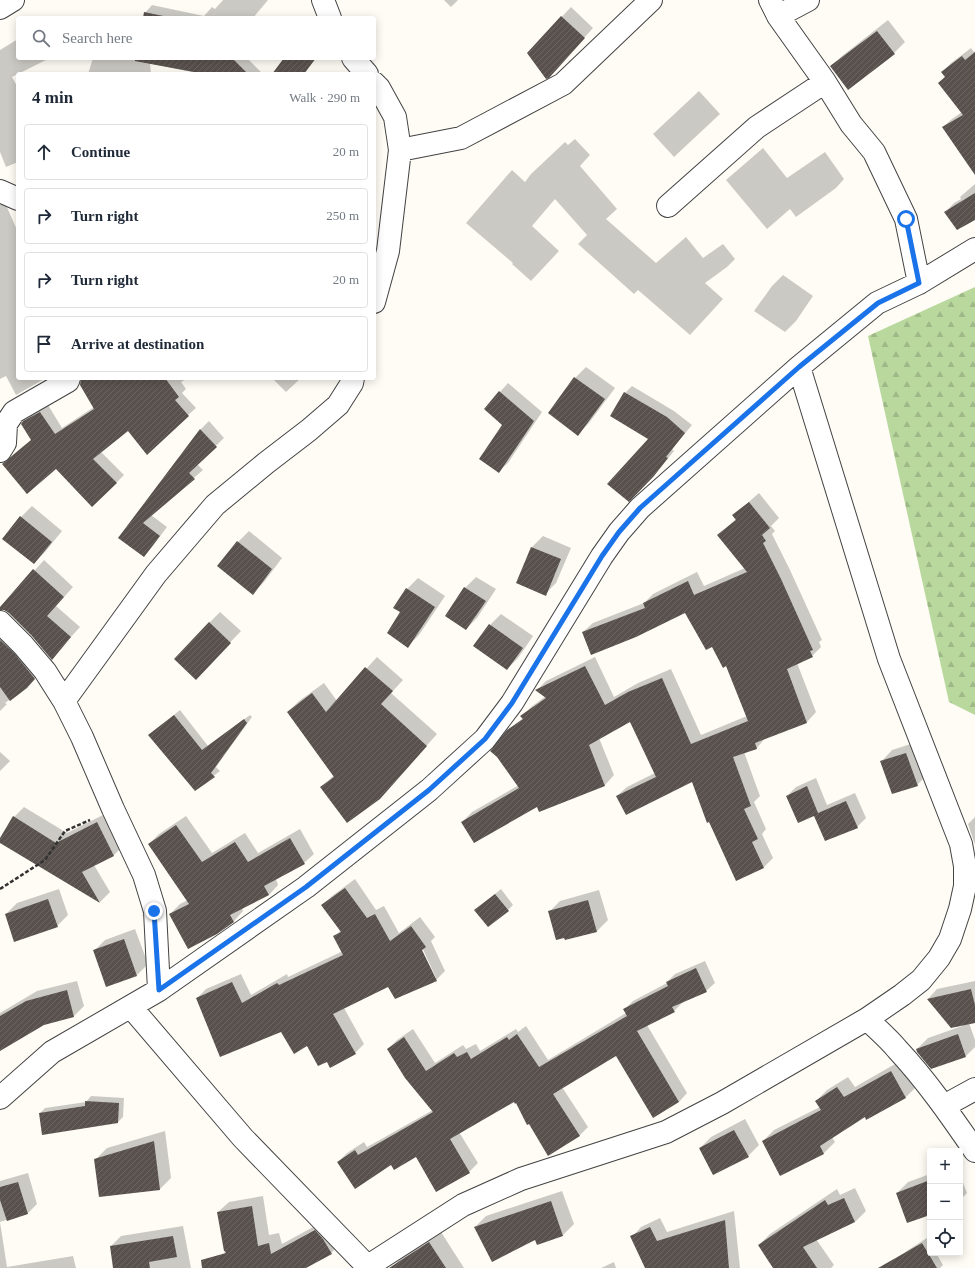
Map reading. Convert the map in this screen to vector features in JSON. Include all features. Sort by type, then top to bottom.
[{"type":"street","points":[[0,8],[13,0]]},
{"type":"street","points":[[323,0],[329,16]]},
{"type":"street","points":[[400,150],[461,138],[563,84],[651,0]]},
{"type":"street","points":[[808,0],[774,8],[825,82],[851,124],[874,152],[906,219],[919,283]]},
{"type":"street","points":[[355,60],[365,72]]},
{"type":"street","points":[[668,206],[757,127],[825,82]]},
{"type":"street","points":[[376,84],[395,117],[400,150],[388,251],[376,295]]},
{"type":"street","points":[[0,191],[16,198]]},
{"type":"street","points":[[0,1098],[52,1052],[159,990],[306,887],[429,790],[485,739],[512,703],[602,556],[619,532],[640,508],[799,367],[878,303],[919,283],[975,249]]},
{"type":"street","points":[[131,1007],[243,1138],[367,1267],[463,1205],[521,1179],[666,1132],[722,1103],[867,1018],[902,995],[921,980],[940,958],[950,939],[960,909],[965,886],[965,866],[961,844],[889,659],[799,367]]},
{"type":"street","points":[[0,451],[5,443],[6,424],[14,412],[68,380]]},
{"type":"street","points":[[64,701],[156,574],[215,505],[266,463],[310,430],[338,404],[352,384],[353,380]]},
{"type":"street","points":[[0,622],[23,645],[45,671],[64,701],[82,737],[113,809],[144,875],[154,911],[159,990]]},
{"type":"street","points":[[867,1018],[897,1049],[944,1106],[975,1151]]},
{"type":"street","points":[[944,1106],[975,1089]]},
{"type":"path","points":[[0,889],[45,860],[65,831],[113,809]]},
{"type":"green space","points":[[975,287],[975,715],[949,702],[868,336]]},
{"type":"building","points":[[144,12],[163,16],[143,16]]},
{"type":"building","points":[[561,16],[585,38],[549,78],[546,79],[527,53]]},
{"type":"building","points":[[877,31],[895,54],[848,90],[830,66]]},
{"type":"building","points":[[975,52],[975,175],[942,127],[963,115],[938,83],[945,77],[941,72],[962,56],[965,60]]},
{"type":"building","points":[[234,60],[246,72],[193,72],[135,61]]},
{"type":"building","points":[[282,60],[314,60],[306,72],[274,72]]},
{"type":"building","points":[[975,193],[975,220],[957,230],[944,212]]},
{"type":"building","points":[[574,377],[605,399],[578,436],[548,413]]},
{"type":"building","points":[[81,380],[166,380],[179,397],[175,400],[189,416],[147,455],[128,431],[93,459],[117,483],[92,507],[56,469],[27,494],[2,464],[31,440],[21,424],[23,421],[40,412],[55,434],[94,409],[80,385]]},
{"type":"building","points":[[499,391],[534,421],[499,473],[479,459],[502,425],[484,409]]},
{"type":"building","points":[[624,392],[667,417],[685,433],[666,457],[668,458],[654,476],[629,502],[607,484],[648,439],[610,416]]},
{"type":"building","points":[[200,429],[217,447],[189,473],[195,479],[143,523],[160,536],[144,557],[118,538]]},
{"type":"building","points":[[749,502],[770,528],[762,535],[766,541],[763,543],[813,650],[810,651],[813,657],[787,669],[807,723],[755,743],[757,749],[733,757],[751,806],[744,809],[758,839],[752,842],[764,868],[736,881],[709,822],[707,823],[692,782],[626,815],[616,796],[656,777],[630,722],[589,745],[605,786],[539,812],[537,807],[474,843],[461,822],[519,788],[497,757],[490,751],[507,730],[523,719],[520,716],[546,698],[535,690],[585,666],[605,705],[628,692],[662,678],[691,744],[748,721],[726,666],[723,668],[712,647],[706,650],[685,613],[636,637],[591,655],[582,632],[645,608],[643,603],[688,581],[694,595],[747,572],[717,535],[736,520],[732,515]]},
{"type":"building","points":[[20,516],[52,542],[34,564],[2,539]]},
{"type":"building","points":[[237,541],[272,569],[253,595],[217,566]]},
{"type":"building","points":[[531,547],[561,559],[546,596],[516,583]]},
{"type":"building","points":[[33,569],[64,597],[47,616],[71,637],[52,660],[32,636],[9,613],[4,610],[0,610],[0,607]]},
{"type":"building","points":[[464,587],[486,601],[466,630],[445,616]]},
{"type":"building","points":[[406,588],[435,607],[408,648],[387,633],[400,612],[393,608]]},
{"type":"building","points":[[209,622],[231,643],[196,680],[174,659]]},
{"type":"building","points":[[489,624],[523,648],[507,670],[473,646]]},
{"type":"building","points":[[0,640],[14,653],[35,679],[27,688],[10,701],[0,687]]},
{"type":"building","points":[[365,667],[393,691],[381,704],[427,746],[380,799],[347,823],[320,787],[334,777],[287,712],[312,693],[326,712]]},
{"type":"building","points":[[174,715],[202,750],[244,719],[247,723],[211,773],[215,777],[195,791],[148,735]]},
{"type":"building","points":[[906,753],[918,786],[892,794],[880,761]]},
{"type":"building","points":[[807,786],[818,813],[846,801],[858,828],[825,841],[814,816],[798,823],[786,796]]},
{"type":"building","points":[[13,816],[56,843],[97,822],[114,856],[82,872],[100,903],[0,843],[0,838]]},
{"type":"building","points":[[176,825],[202,862],[235,842],[248,862],[290,838],[305,864],[264,886],[269,895],[230,915],[234,922],[217,934],[188,949],[169,914],[189,904],[148,844]]},
{"type":"building","points":[[345,888],[367,918],[375,914],[390,941],[411,926],[426,947],[422,950],[437,981],[395,999],[388,987],[333,1014],[356,1054],[330,1068],[327,1062],[318,1066],[307,1046],[294,1054],[281,1032],[220,1057],[196,998],[232,982],[242,1003],[277,983],[279,985],[343,955],[333,936],[341,932],[321,905]]},
{"type":"building","points":[[495,894],[509,911],[488,927],[474,910]]},
{"type":"building","points":[[48,899],[58,927],[14,942],[5,914]]},
{"type":"building","points":[[588,900],[597,932],[565,940],[564,938],[556,940],[548,911]]},
{"type":"building","points":[[124,939],[137,976],[106,987],[93,950]]},
{"type":"building","points":[[696,968],[707,992],[672,1007],[675,1012],[637,1031],[679,1102],[653,1118],[616,1056],[553,1094],[580,1136],[548,1156],[529,1124],[527,1125],[516,1103],[515,1104],[514,1102],[450,1139],[470,1173],[436,1192],[416,1157],[394,1170],[391,1165],[355,1189],[337,1162],[355,1150],[358,1155],[433,1112],[405,1078],[387,1049],[404,1037],[426,1071],[454,1053],[457,1057],[467,1052],[471,1059],[507,1037],[509,1040],[517,1034],[539,1067],[627,1016],[623,1009],[668,986],[666,982]]},
{"type":"building","points":[[971,989],[975,1005],[975,1023],[951,1028],[927,999]]},
{"type":"building","points":[[67,990],[74,1017],[44,1025],[0,1051],[0,1016],[26,1001]]},
{"type":"building","points":[[958,1034],[966,1057],[931,1069],[917,1052],[916,1049]]},
{"type":"building","points":[[891,1071],[906,1098],[866,1120],[865,1117],[820,1146],[824,1154],[780,1176],[762,1141],[821,1110],[815,1101],[837,1087],[844,1097]]},
{"type":"building","points":[[85,1101],[119,1103],[118,1123],[42,1135],[39,1113],[85,1106]]},
{"type":"building","points":[[734,1130],[749,1157],[713,1175],[699,1148]]},
{"type":"building","points":[[154,1141],[160,1190],[99,1197],[94,1159]]},
{"type":"building","points":[[927,1181],[927,1216],[907,1223],[896,1193]]},
{"type":"building","points":[[18,1182],[28,1214],[7,1221],[0,1200],[0,1187]]},
{"type":"building","points":[[844,1198],[855,1222],[803,1247],[817,1268],[773,1268],[758,1245],[825,1200],[828,1205]]},
{"type":"building","points":[[551,1201],[563,1236],[537,1245],[535,1240],[492,1262],[474,1227]]},
{"type":"building","points":[[252,1206],[258,1246],[269,1243],[271,1254],[315,1230],[323,1239],[332,1254],[306,1268],[202,1268],[201,1260],[226,1253],[224,1251],[217,1212]]},
{"type":"building","points":[[725,1220],[729,1268],[645,1268],[630,1236],[650,1227],[657,1241]]},
{"type":"building","points":[[173,1236],[177,1257],[149,1262],[150,1268],[113,1268],[110,1246]]},
{"type":"building","points":[[429,1242],[446,1268],[389,1268]]},
{"type":"building","points":[[922,1243],[927,1251],[927,1256],[930,1256],[937,1268],[878,1268]]},
{"type":"route","points":[[154,911],[159,990],[306,887],[429,790],[485,739],[512,703],[602,556],[619,532],[640,508],[799,367],[878,303],[919,283],[906,219]]}]
